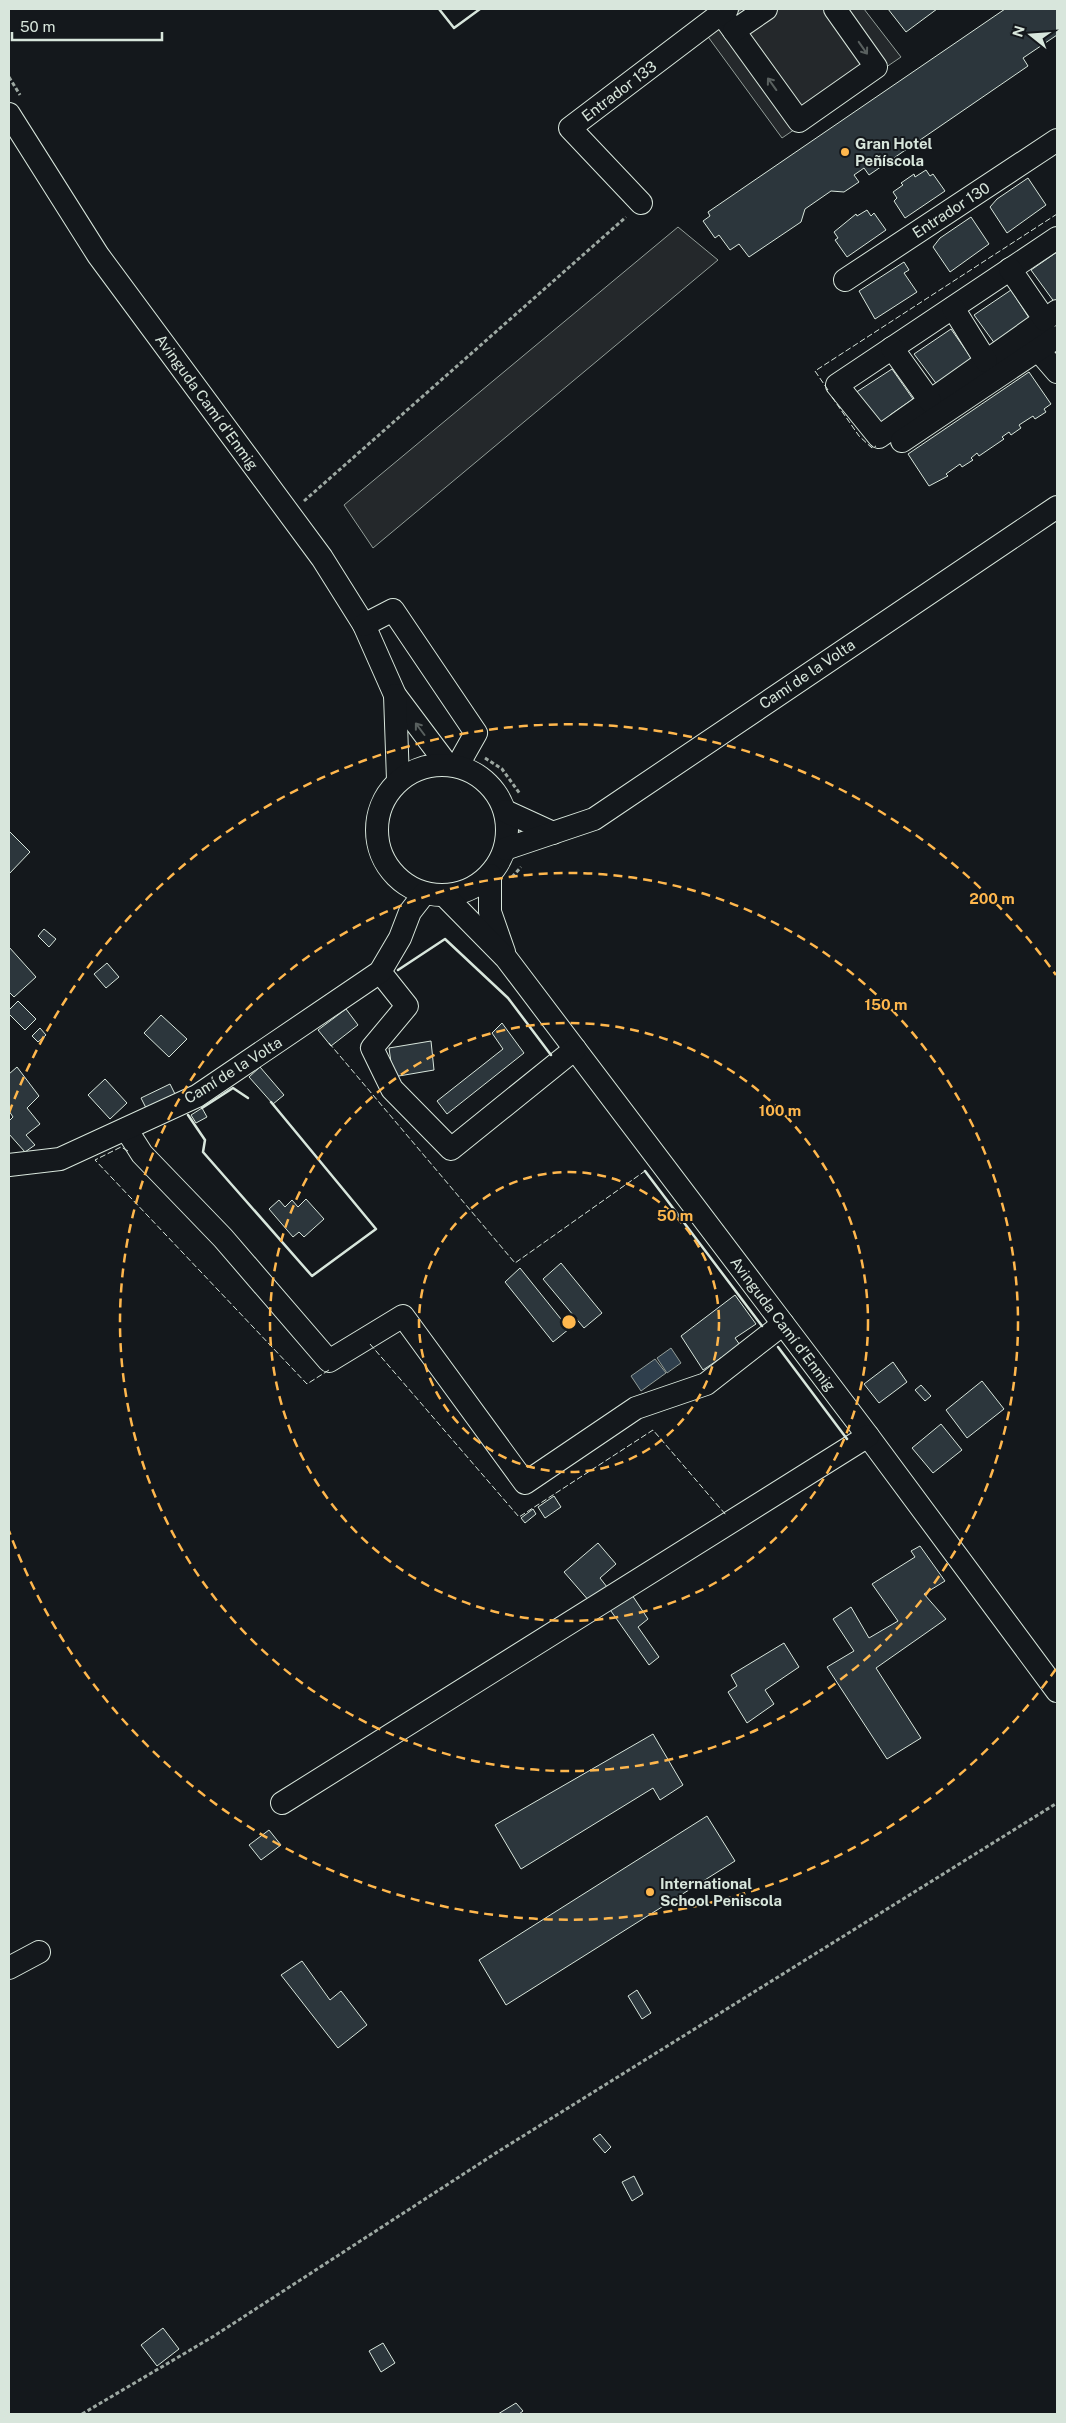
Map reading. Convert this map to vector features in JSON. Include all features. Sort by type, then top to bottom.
[{"type":"street","points":[[734,31],[766,9]]},
{"type":"street","points":[[724,11],[734,31],[799,121],[876,66],[835,9]]},
{"type":"street","name":"Entrador 133","points":[[641,204],[570,128],[724,11]]},
{"type":"street","name":"Avinguda Camí d'Enmig","points":[[16,108],[98,255],[298,507],[322,558],[364,624],[395,695],[457,759]]},
{"type":"street","name":"Entrador 130","points":[[845,280],[1057,140]]},
{"type":"street","points":[[1053,323],[986,361],[879,437],[837,385],[1057,238]]},
{"type":"street","points":[[1010,270],[1053,323]]},
{"type":"street","points":[[953,308],[986,361]]},
{"type":"street","points":[[902,441],[1038,350],[1053,323]]},
{"type":"street","points":[[892,348],[930,401]]},
{"type":"street","points":[[1038,350],[1057,372]]},
{"type":"street","name":"Camí de la Volta","points":[[505,849],[594,819],[1057,506]]},
{"type":"street","points":[[364,624],[393,610],[476,734],[457,759],[420,767],[398,780],[378,812],[378,850],[400,882],[400,938]]},
{"type":"street","name":"Avinguda Camí d'Enmig","points":[[395,695],[398,780]]},
{"type":"street","points":[[400,882],[435,895],[470,890],[500,878],[505,849],[505,811],[488,782],[457,759]]},
{"type":"street","points":[[505,811],[553,834]]},
{"type":"street","name":"Avinguda Camí d'Enmig","points":[[500,878],[490,912],[506,958]]},
{"type":"street","name":"Avinguda Camí d'Enmig","points":[[435,895],[506,958],[868,1436],[1057,1692]]},
{"type":"street","name":"Camí de la Volta","points":[[12,1160],[60,1159],[197,1096],[380,972],[400,938],[410,912],[435,895]]},
{"type":"street","points":[[380,972],[407,1006],[372,1048],[392,1089],[451,1148],[575,1049]]},
{"type":"street","points":[[126,1129],[142,1154],[223,1238],[329,1362],[403,1316],[525,1483],[636,1408],[706,1384],[783,1324]]},
{"type":"street","points":[[282,1803],[868,1436]]},
{"type":"street","points":[[9,1968],[39,1952]]},
{"type":"path","points":[[9,77],[16,108]]},
{"type":"path","points":[[298,507],[641,204]]},
{"type":"path","points":[[298,507],[300,491]]},
{"type":"path","points":[[298,507],[311,507]]},
{"type":"path","points":[[457,759],[502,769],[524,798]]},
{"type":"path","points":[[500,878],[514,872],[526,862]]},
{"type":"path","points":[[82,2414],[214,2336],[499,2150],[1057,1803]]},
{"type":"shaded area","points":[[742,9],[864,9],[901,57],[782,138],[706,34]]},
{"type":"shaded area","points":[[678,227],[718,260],[373,548],[344,505]]},
{"type":"water","points":[[671,1348],[681,1363],[667,1373],[657,1358]]},
{"type":"water","points":[[655,1359],[666,1373],[641,1391],[631,1376]]},
{"type":"building","points":[[888,9],[937,9],[906,32]]},
{"type":"building","name":"Gran Hotel Peñíscola","points":[[1005,9],[1057,9],[1057,35],[1023,58],[1028,66],[869,175],[864,168],[854,175],[859,182],[844,192],[831,191],[805,209],[801,222],[749,257],[739,244],[730,250],[719,235],[715,238],[703,221],[710,216],[708,212]]},
{"type":"building","points":[[926,170],[930,176],[933,174],[945,191],[905,218],[894,201],[897,198],[893,192],[903,185],[901,183],[914,174],[915,177]]},
{"type":"building","points":[[1028,178],[1046,205],[1007,233],[990,207],[997,199]]},
{"type":"building","points":[[867,210],[871,216],[874,213],[886,230],[847,257],[835,240],[838,238],[834,232],[856,214],[857,216]]},
{"type":"building","points":[[971,217],[989,244],[950,272],[933,247],[940,238]]},
{"type":"building","points":[[1057,252],[1057,301],[1055,303],[1031,270]]},
{"type":"building","points":[[904,262],[909,270],[904,273],[917,292],[875,319],[859,291]]},
{"type":"building","points":[[1011,290],[1031,321],[998,348],[974,315]]},
{"type":"building","points":[[951,329],[972,359],[938,386],[914,354]]},
{"type":"building","points":[[892,369],[913,399],[890,415],[891,417],[879,426],[855,393]]},
{"type":"building","points":[[1029,372],[1051,404],[1044,409],[1046,412],[1035,419],[1033,416],[1019,425],[1021,428],[1011,435],[1009,432],[1002,437],[1004,439],[979,456],[977,453],[971,458],[973,460],[962,467],[960,464],[946,474],[948,476],[929,486],[908,454]]},
{"type":"building","points":[[9,831],[30,852],[9,874]]},
{"type":"building","points":[[44,929],[56,939],[49,947],[38,936]]},
{"type":"building","points":[[9,947],[36,977],[14,997],[9,992]]},
{"type":"building","points":[[107,963],[119,977],[106,988],[94,974]]},
{"type":"building","points":[[18,1001],[36,1019],[25,1030],[9,1014],[9,1010]]},
{"type":"building","points":[[346,1009],[358,1025],[331,1046],[318,1030]]},
{"type":"building","points":[[161,1015],[187,1039],[169,1057],[144,1033]]},
{"type":"building","points":[[502,1023],[524,1053],[447,1114],[437,1101],[503,1049],[492,1033]]},
{"type":"building","points":[[40,1028],[46,1035],[38,1042],[32,1036]]},
{"type":"building","points":[[431,1041],[434,1070],[393,1077],[389,1048]]},
{"type":"building","points":[[17,1067],[39,1096],[27,1108],[40,1124],[26,1135],[35,1145],[25,1152],[9,1134],[9,1121],[13,1117],[9,1111],[9,1074]]},
{"type":"building","points":[[260,1067],[284,1095],[273,1104],[249,1077]]},
{"type":"building","points":[[105,1079],[127,1103],[110,1119],[88,1095]]},
{"type":"building","points":[[170,1084],[176,1096],[147,1110],[141,1098]]},
{"type":"building","points":[[202,1108],[207,1117],[196,1123],[191,1115]]},
{"type":"building","points":[[306,1199],[324,1219],[304,1237],[299,1232],[293,1237],[269,1209],[279,1200],[285,1207],[292,1200],[298,1207]]},
{"type":"building","points":[[561,1263],[602,1313],[584,1328],[543,1279]]},
{"type":"building","points":[[520,1268],[569,1329],[553,1342],[505,1282]]},
{"type":"building","points":[[735,1295],[756,1324],[735,1338],[740,1345],[703,1370],[681,1336]]},
{"type":"building","points":[[893,1362],[907,1382],[879,1403],[864,1384]]},
{"type":"building","points":[[982,1381],[1004,1409],[967,1438],[946,1410]]},
{"type":"building","points":[[921,1385],[931,1396],[925,1401],[915,1390]]},
{"type":"building","points":[[941,1424],[962,1450],[933,1473],[912,1448]]},
{"type":"building","points":[[554,1496],[561,1507],[545,1518],[538,1507]]},
{"type":"building","points":[[533,1509],[536,1514],[525,1523],[521,1518]]},
{"type":"building","points":[[598,1543],[616,1564],[600,1578],[607,1587],[590,1602],[564,1572]]},
{"type":"building","points":[[920,1546],[945,1581],[924,1594],[946,1619],[876,1668],[921,1738],[887,1759],[827,1667],[854,1651],[833,1619],[851,1607],[869,1638],[898,1621],[872,1584],[915,1557],[911,1551]]},
{"type":"building","points":[[628,1589],[648,1619],[638,1627],[659,1657],[649,1665],[606,1604]]},
{"type":"building","points":[[784,1643],[799,1667],[765,1690],[774,1704],[747,1723],[728,1692],[737,1686],[731,1675]]},
{"type":"building","points":[[653,1734],[683,1785],[660,1800],[653,1788],[521,1869],[495,1825]]},
{"type":"building","points":[[707,1816],[735,1861],[506,2005],[479,1960]]},
{"type":"building","points":[[269,1830],[281,1845],[261,1860],[249,1845]]},
{"type":"building","points":[[302,1961],[330,2000],[341,1991],[367,2025],[338,2048],[281,1975]]},
{"type":"building","points":[[637,1990],[651,2013],[642,2019],[628,1996]]},
{"type":"building","points":[[600,2134],[611,2147],[605,2153],[593,2139]]},
{"type":"building","points":[[634,2176],[643,2194],[632,2201],[622,2182]]},
{"type":"building","points":[[163,2328],[179,2349],[157,2366],[141,2345]]},
{"type":"building","points":[[383,2343],[395,2363],[381,2372],[369,2351]]},
{"type":"building","points":[[516,2403],[523,2411],[519,2414],[498,2414]]},
{"type":"fence","points":[[828,390],[815,371],[1057,214]]},
{"type":"fence","points":[[832,397],[859,436],[872,448],[876,446]]},
{"type":"fence","points":[[329,1043],[515,1263],[645,1171]]},
{"type":"fence","points":[[128,1151],[121,1147],[95,1160],[307,1384],[329,1370]]},
{"type":"fence","points":[[370,1344],[519,1517],[653,1430],[726,1515]]},
{"type":"wall","points":[[439,9],[454,28],[480,9]]},
{"type":"wall","points":[[398,970],[445,939],[508,998],[551,1055]]},
{"type":"wall","points":[[202,1108],[233,1088],[248,1098]]},
{"type":"wall","points":[[188,1115],[205,1140],[203,1152],[312,1276],[376,1229],[271,1102]]},
{"type":"wall","points":[[645,1171],[762,1326]]},
{"type":"wall","points":[[778,1347],[847,1439]]},
{"type":"place","name":"Gran Hotel Peñíscola","points":[[845,152]]},
{"type":"place","name":"International School Peniscola","points":[[650,1892]]}]
